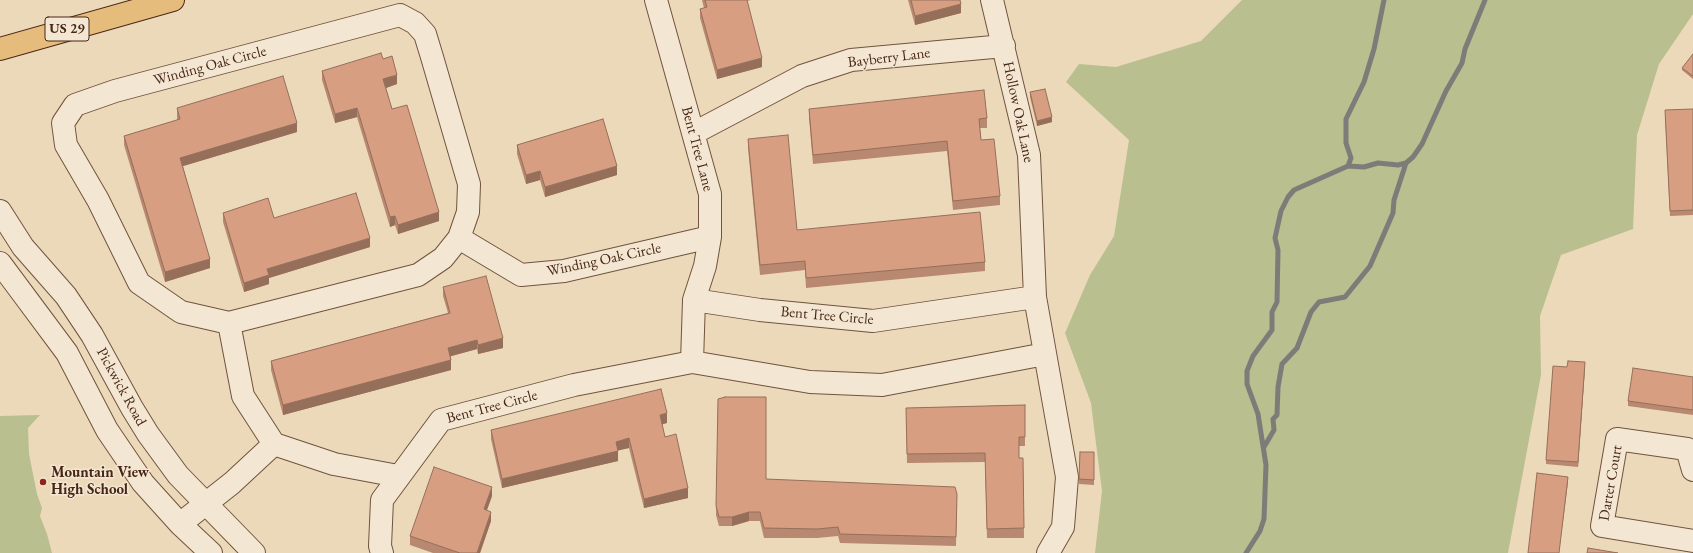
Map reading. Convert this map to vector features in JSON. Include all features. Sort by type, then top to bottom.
[{"type":"main road","name":"US 29","points":[[0,49],[173,0]]},
{"type":"street","name":"Bent Tree Lane","points":[[656,0],[710,194],[710,237],[705,266],[694,300]]},
{"type":"street","name":"Hollow Oak Lane","points":[[992,0],[1029,155],[1035,297]]},
{"type":"street","name":"Winding Oak Circle","points":[[400,15],[415,23],[425,34],[469,184],[468,212],[459,238],[443,258],[418,275],[229,324],[181,312],[139,283],[98,200],[66,144],[63,123],[75,105],[115,91],[400,15]]},
{"type":"street","name":"Bayberry Lane","points":[[694,133],[802,76],[851,60],[1004,46]]},
{"type":"street","name":"Pickwick Road","points":[[0,211],[23,247],[66,296],[92,335],[148,434],[178,475],[254,553]]},
{"type":"street","name":"Winding Oak Circle","points":[[459,238],[521,275],[564,271],[710,237]]},
{"type":"street","name":"Pickwick Road","points":[[0,263],[67,352],[107,430],[143,483],[180,524],[211,553]]},
{"type":"street","name":"Bent Tree Circle","points":[[694,300],[760,310],[873,321],[1035,297]]},
{"type":"street","points":[[1035,297],[1067,477],[1063,527],[1048,553]]},
{"type":"street","points":[[692,362],[694,300]]},
{"type":"street","points":[[229,324],[243,396],[274,444],[334,464],[398,476]]},
{"type":"street","name":"Bent Tree Circle","points":[[382,553],[380,546],[382,500],[398,476],[441,420],[574,385],[692,362],[810,382],[882,385],[1045,354]]},
{"type":"street","name":"Darter Court","points":[[1693,470],[1688,450],[1617,439],[1602,526],[1693,541]]},
{"type":"street","points":[[180,524],[232,483],[274,444]]},
{"type":"green space","points":[[1242,0],[1693,0],[1693,14],[1659,64],[1637,135],[1633,229],[1561,255],[1540,316],[1541,375],[1508,553],[1095,553],[1102,491],[1091,403],[1065,333],[1090,275],[1114,236],[1129,140],[1066,82],[1079,64],[1116,67],[1201,41]]},
{"type":"green space","points":[[40,415],[28,428],[29,454],[37,494],[42,508],[40,516],[52,553],[0,553],[0,416]]},
{"type":"building","points":[[705,0],[747,0],[762,58],[717,70],[700,9],[707,7]]},
{"type":"building","points":[[911,0],[960,0],[961,4],[915,16]]},
{"type":"building","points":[[381,53],[383,59],[392,56],[397,75],[383,79],[392,109],[407,105],[439,212],[398,225],[395,216],[390,217],[357,108],[335,114],[322,71]]},
{"type":"building","points":[[1693,54],[1693,76],[1682,68]]},
{"type":"building","points":[[283,76],[297,123],[180,158],[210,259],[165,272],[124,136],[180,119],[177,108]]},
{"type":"building","points":[[1045,89],[1052,117],[1037,121],[1030,92]]},
{"type":"building","points":[[984,90],[987,118],[979,119],[981,140],[994,139],[1000,196],[953,201],[947,141],[813,155],[809,109]]},
{"type":"building","points":[[1693,109],[1693,210],[1670,211],[1665,110]]},
{"type":"building","points":[[603,119],[617,166],[545,187],[540,171],[526,175],[517,145]]},
{"type":"building","points":[[788,135],[797,230],[980,212],[985,262],[806,278],[805,261],[760,265],[748,139]]},
{"type":"building","points":[[356,193],[370,238],[267,269],[269,275],[244,283],[223,213],[268,198],[274,218]]},
{"type":"building","points":[[486,276],[503,338],[478,345],[477,340],[448,348],[451,360],[283,405],[271,361],[450,313],[443,287]]},
{"type":"building","points":[[1568,361],[1585,362],[1578,462],[1546,460],[1553,366],[1567,367]]},
{"type":"building","points":[[1633,368],[1693,377],[1693,410],[1628,401]]},
{"type":"building","points":[[661,389],[667,413],[660,415],[665,437],[676,434],[688,488],[644,499],[629,438],[616,442],[618,451],[502,479],[491,430]]},
{"type":"building","points":[[725,397],[766,397],[766,479],[955,487],[957,494],[956,537],[840,534],[838,527],[817,529],[764,528],[760,512],[749,512],[732,517],[719,517],[716,506],[718,399]]},
{"type":"building","points":[[1025,405],[1025,437],[1019,437],[1019,458],[1023,458],[1024,528],[987,529],[985,453],[907,454],[906,408]]},
{"type":"building","points":[[1080,452],[1094,452],[1094,480],[1079,479]]},
{"type":"building","points":[[434,467],[492,487],[484,509],[491,512],[477,553],[460,553],[410,536]]},
{"type":"building","points":[[1537,473],[1568,477],[1559,553],[1528,553]]},
{"type":"building","points":[[1588,548],[1618,553],[1587,553]]},
{"type":"waterway","points":[[1246,553],[1260,531],[1264,519],[1266,465],[1258,414],[1247,384],[1247,371],[1253,356],[1272,330],[1272,312],[1277,302],[1278,250],[1275,238],[1281,211],[1288,197],[1294,190],[1348,166],[1351,158],[1346,143],[1346,119],[1364,82],[1374,49],[1384,0]]},
{"type":"waterway","points":[[1348,166],[1364,167],[1378,163],[1398,165],[1406,163],[1413,157],[1422,144],[1446,91],[1462,63],[1465,49],[1485,0]]},
{"type":"waterway","points":[[1264,447],[1274,430],[1273,419],[1277,415],[1278,387],[1282,364],[1297,348],[1311,312],[1319,302],[1345,297],[1370,266],[1393,213],[1394,200],[1406,163]]},
{"type":"place","name":"Mountain View High School","points":[[43,482]]}]
